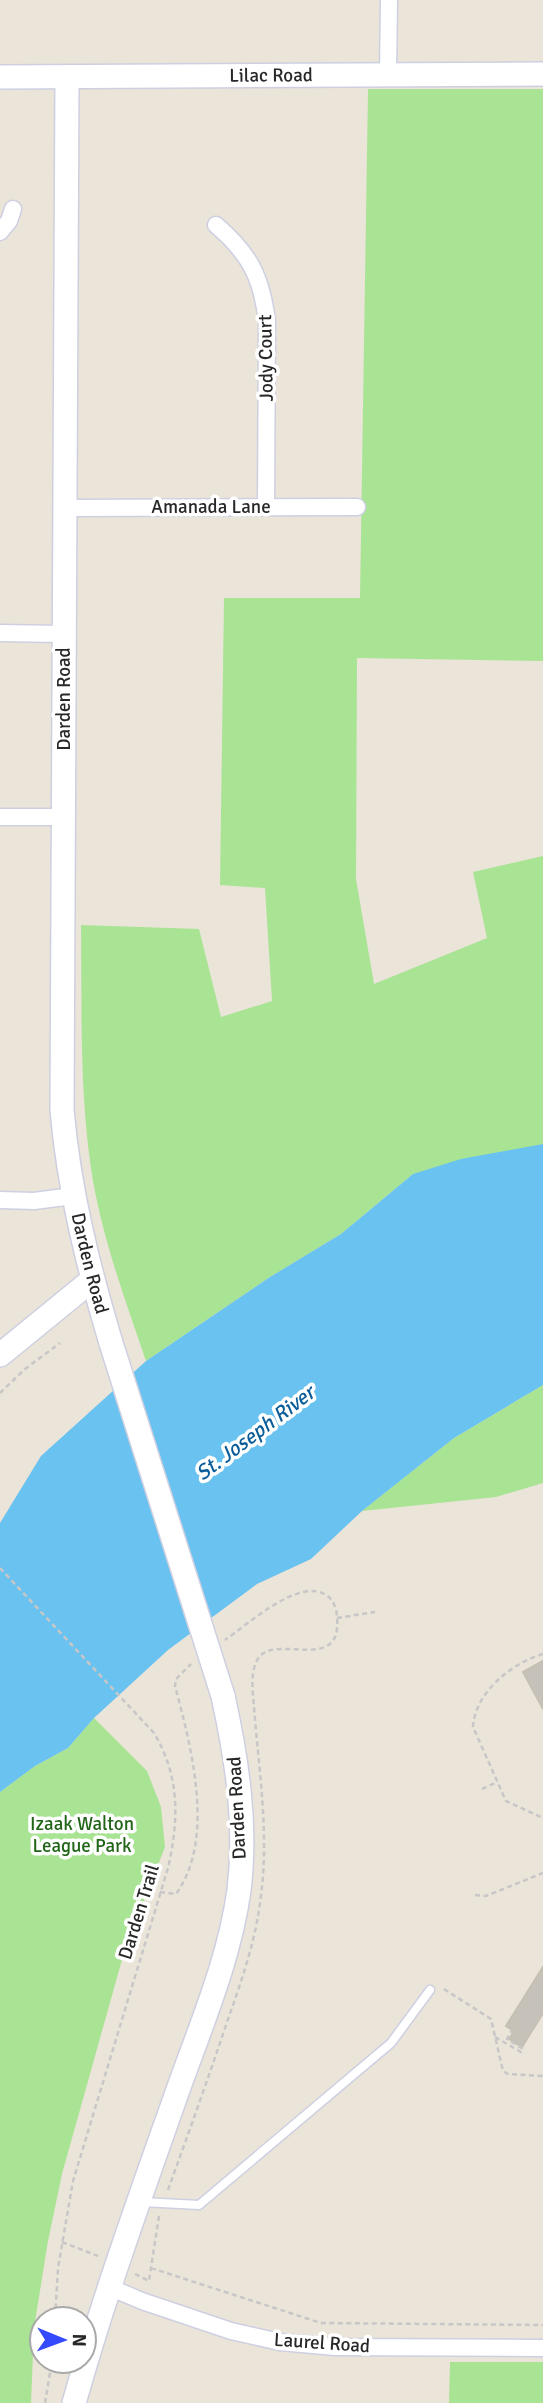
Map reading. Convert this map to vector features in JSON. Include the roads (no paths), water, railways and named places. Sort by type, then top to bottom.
[{"type":"street","points":[[388,0],[388,75]]},
{"type":"street","name":"Lilac Road","points":[[0,77],[543,74]]},
{"type":"street","name":"Darden Road","points":[[67,78],[62,1110],[73,1196],[92,1280],[223,1696],[236,1758],[242,1856],[239,1891],[215,1988],[109,2287],[75,2403]]},
{"type":"street","points":[[0,232],[9,221],[13,209]]},
{"type":"street","name":"Jody Court","points":[[216,225],[235,241],[249,260],[264,295],[267,322],[266,507]]},
{"type":"street","name":"Amanada Lane","points":[[65,508],[357,507]]},
{"type":"street","points":[[0,633],[64,635]]},
{"type":"street","points":[[0,817],[63,817]]},
{"type":"street","points":[[0,1200],[34,1201],[73,1196]]},
{"type":"street","points":[[0,1355],[92,1280]]},
{"type":"street","name":"Laurel Road","points":[[109,2287],[232,2331],[280,2342],[335,2347],[543,2348]]},
{"type":"lane","points":[[139,2202],[199,2205],[391,2043],[432,1987]]},
{"type":"water","name":"St. Joseph River","points":[[543,1144],[543,1385],[454,1438],[362,1511],[311,1559],[257,1584],[168,1650],[94,1718],[68,1748],[35,1766],[0,1792],[0,1523],[41,1456],[146,1361],[270,1277],[341,1234],[413,1174],[461,1159]]},
{"type":"park label","name":"Izaak Walton League Park","points":[[82,1835]]}]
